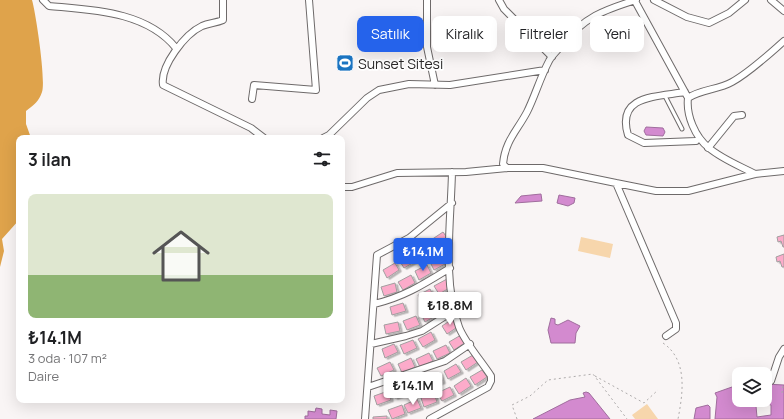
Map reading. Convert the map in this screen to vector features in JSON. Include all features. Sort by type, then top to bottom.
[{"type":"street","points":[[43,0],[49,6],[110,12],[152,28],[169,40],[176,48]]},
{"type":"street","points":[[223,0],[223,20],[202,26],[181,41],[176,48],[162,79],[163,85],[251,128],[260,135]]},
{"type":"street","points":[[252,99],[254,85],[316,90],[309,0]]},
{"type":"street","points":[[427,0],[426,47],[435,85]]},
{"type":"street","points":[[499,0],[504,9],[552,57]]},
{"type":"street","points":[[507,168],[503,164],[504,153],[508,141],[527,113],[552,57],[572,32],[588,19],[607,9],[636,0],[686,95],[690,119],[708,148],[755,174]]},
{"type":"street","points":[[654,0],[686,17],[700,22],[709,23],[729,13],[745,0]]},
{"type":"street","points":[[771,0],[784,11]]},
{"type":"street","points":[[696,141],[644,143],[628,135],[624,123],[626,112],[632,105],[644,100],[696,93],[718,88],[733,82],[784,42]]},
{"type":"street","points":[[329,135],[367,98],[379,90],[409,84],[450,85],[545,70]]},
{"type":"street","points":[[708,148],[734,116],[742,115]]},
{"type":"street","points":[[345,187],[352,187],[397,173],[452,172],[507,168],[543,168],[656,191],[688,191],[755,174],[784,171]]},
{"type":"street","points":[[430,419],[488,386],[491,381],[491,376],[459,328],[455,310],[450,268],[452,172]]},
{"type":"street","points":[[616,183],[676,323],[676,329],[666,336]]},
{"type":"street","points":[[365,419],[378,255],[409,238],[452,203]]},
{"type":"street","points":[[374,304],[394,299],[409,293],[450,268]]},
{"type":"street","points":[[371,344],[406,336],[422,330],[455,310]]},
{"type":"street","points":[[368,387],[445,361],[470,344]]},
{"type":"street","points":[[772,378],[779,357],[784,349]]},
{"type":"lane","points":[[665,96],[682,129]]},
{"type":"path","points":[[663,343],[669,348],[680,365],[681,403],[678,419]]},
{"type":"path","points":[[593,374],[627,419]]},
{"type":"path","points":[[517,419],[512,405],[530,396],[548,380],[593,374],[644,403],[658,390]]},
{"type":"path","points":[[782,393],[783,385]]},
{"type":"shaded area","points":[[0,0],[32,0],[40,47],[43,85],[39,98],[34,105],[26,111],[26,124],[30,135],[16,135],[16,223],[2,239],[4,251],[0,267]]},
{"type":"shaded area","points":[[646,127],[663,128],[665,132],[663,136],[646,135],[644,131]]},
{"type":"shaded area","points":[[541,194],[542,201],[515,203],[521,196]]},
{"type":"shaded area","points":[[559,195],[575,198],[574,203],[568,206],[557,203]]},
{"type":"shaded area","points":[[581,237],[613,244],[610,258],[578,251]]},
{"type":"shaded area","points":[[551,318],[555,319],[555,324],[558,325],[568,320],[580,326],[576,333],[575,343],[551,343],[548,330]]},
{"type":"shaded area","points":[[772,384],[784,385],[784,419],[715,419],[717,397],[715,393],[732,387],[732,407],[756,407],[757,417],[771,415]]},
{"type":"shaded area","points":[[583,393],[589,393],[610,419],[533,419],[570,400],[585,397]]},
{"type":"shaded area","points":[[647,404],[658,419],[635,419],[632,415]]},
{"type":"shaded area","points":[[708,405],[710,407],[710,419],[694,419],[696,408]]},
{"type":"shaded area","points":[[316,408],[322,409],[322,414],[330,415],[330,410],[337,411],[336,419],[305,419],[305,416],[308,416],[308,411],[315,412]]},
{"type":"building","points":[[443,232],[448,239],[436,247],[431,240]]},
{"type":"building","points":[[784,235],[783,247],[781,241],[778,242],[777,237]]},
{"type":"building","points":[[427,243],[432,250],[421,259],[415,251]]},
{"type":"building","points":[[412,253],[416,261],[404,268],[399,260]]},
{"type":"building","points":[[784,254],[784,267],[782,267],[780,261],[777,262],[776,257]]},
{"type":"building","points":[[442,255],[447,263],[434,270],[430,262]]},
{"type":"building","points":[[395,263],[399,270],[387,278],[383,270]]},
{"type":"building","points":[[427,265],[431,273],[419,280],[415,271]]},
{"type":"building","points":[[411,275],[415,283],[403,290],[398,282]]},
{"type":"building","points":[[447,279],[451,287],[439,294],[434,286]]},
{"type":"building","points":[[395,283],[397,292],[384,296],[381,287]]},
{"type":"building","points":[[430,289],[434,297],[422,303],[418,295]]},
{"type":"building","points":[[449,296],[454,304],[441,311],[437,303]]},
{"type":"building","points":[[403,303],[406,311],[392,315],[390,307]]},
{"type":"building","points":[[433,307],[437,315],[425,322],[421,314]]},
{"type":"building","points":[[416,316],[420,325],[407,330],[403,321]]},
{"type":"building","points":[[454,318],[459,326],[447,334],[442,326]]},
{"type":"building","points":[[398,322],[400,331],[386,334],[384,325]]},
{"type":"building","points":[[431,332],[435,340],[423,347],[418,339]]},
{"type":"building","points":[[461,335],[466,342],[454,350],[449,342]]},
{"type":"building","points":[[413,340],[417,348],[404,354],[400,345]]},
{"type":"building","points":[[394,344],[398,352],[385,358],[382,349]]},
{"type":"building","points":[[446,345],[450,353],[437,359],[433,351]]},
{"type":"building","points":[[429,353],[433,361],[420,367],[416,359]]},
{"type":"building","points":[[473,355],[478,362],[466,370],[461,362]]},
{"type":"building","points":[[411,358],[415,367],[402,373],[398,364]]},
{"type":"building","points":[[390,362],[394,370],[381,376],[377,368]]},
{"type":"building","points":[[456,364],[461,372],[448,379],[444,371]]},
{"type":"building","points":[[482,370],[487,377],[475,385],[470,377]]},
{"type":"building","points":[[440,373],[443,382],[430,387],[427,378]]},
{"type":"building","points":[[466,378],[471,386],[459,394],[454,386]]},
{"type":"building","points":[[423,379],[426,388],[413,392],[410,384]]},
{"type":"building","points":[[405,385],[408,393],[395,398],[392,390]]},
{"type":"building","points":[[450,387],[454,395],[442,401],[437,393]]},
{"type":"building","points":[[388,391],[391,400],[377,405],[374,396]]},
{"type":"building","points":[[434,393],[437,402],[424,407],[421,398]]},
{"type":"building","points":[[417,399],[421,408],[408,413],[404,405]]},
{"type":"building","points":[[402,405],[405,414],[392,419],[388,410]]},
{"type":"building","points":[[387,416],[387,419],[373,419],[373,417]]},
{"type":"place","name":"Sunset Sitesi","points":[[345,63]]}]
